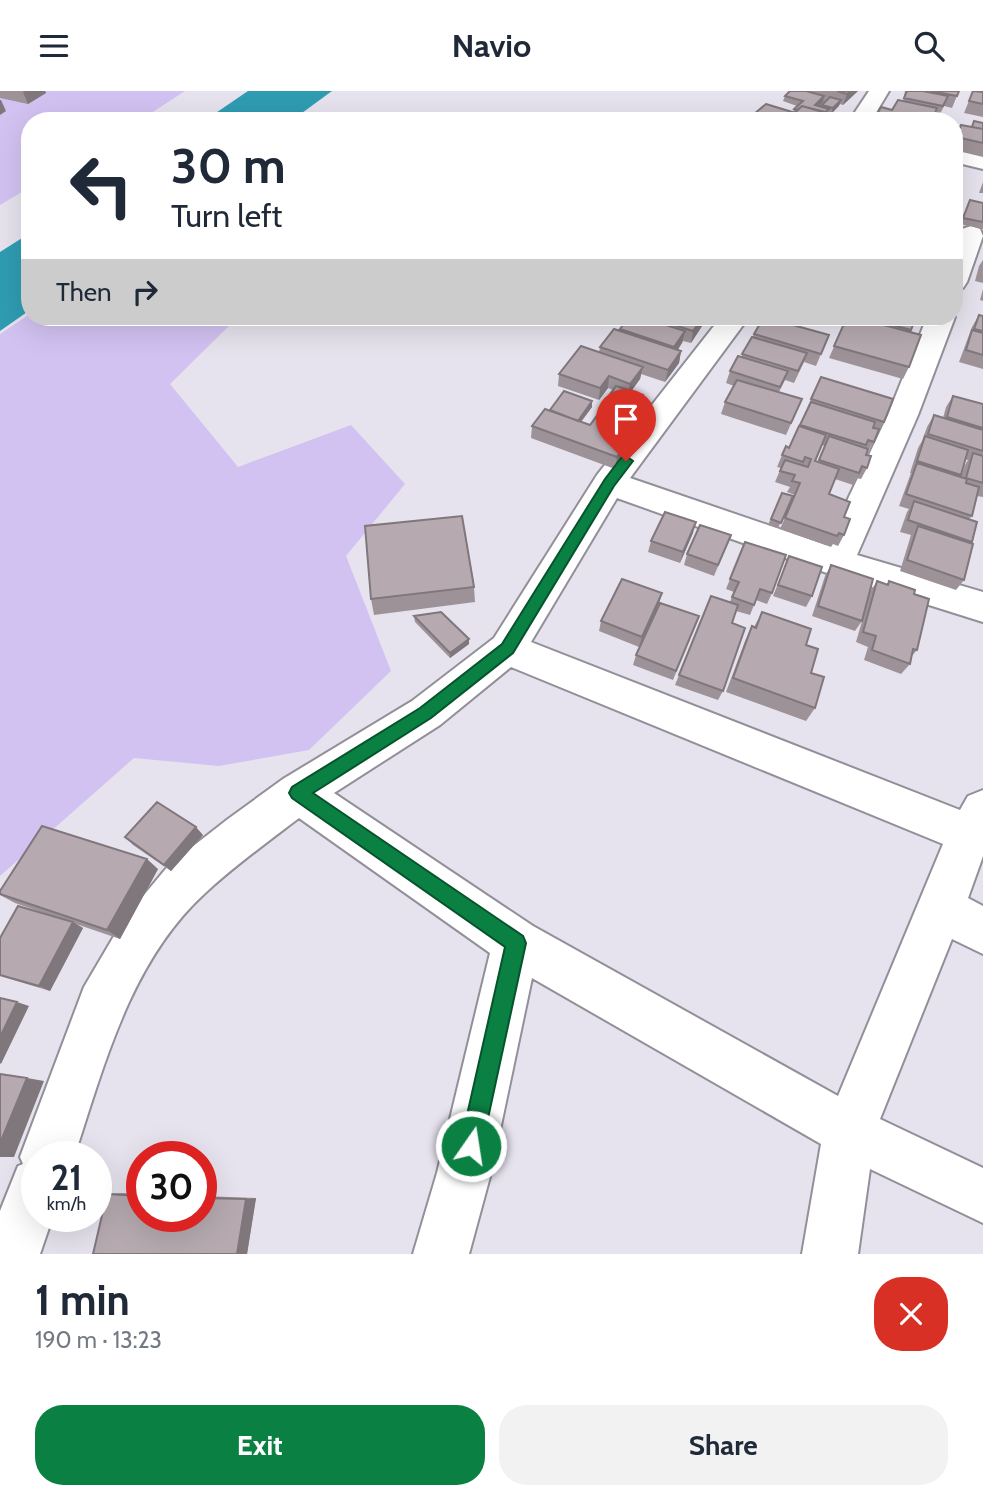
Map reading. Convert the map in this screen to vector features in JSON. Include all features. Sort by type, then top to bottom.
[{"type":"street","points":[[866,112],[879,91]]},
{"type":"street","points":[[963,157],[983,162]]},
{"type":"street","points":[[963,253],[969,233]]},
{"type":"street","points":[[53,1141],[101,1004],[140,935],[185,881],[298,793],[426,713],[507,649],[609,483],[728,326]]},
{"type":"street","points":[[836,562],[903,415],[938,326]]},
{"type":"street","points":[[609,483],[836,562],[983,607]]},
{"type":"street","points":[[507,649],[976,822],[849,1131],[830,1254]]},
{"type":"street","points":[[298,793],[516,943],[849,1131],[983,1196]]},
{"type":"street","points":[[941,909],[983,931]]},
{"type":"street","points":[[441,1254],[464,1173],[516,943]]},
{"type":"street","points":[[12,1254],[21,1229]]},
{"type":"shaded area","points":[[0,91],[185,91],[153,112],[21,112],[21,192],[0,205]]},
{"type":"shaded area","points":[[21,320],[21,326],[229,326],[170,384],[238,467],[351,425],[405,484],[346,556],[391,671],[309,750],[219,766],[134,758],[0,876],[0,334]]},
{"type":"water","points":[[248,91],[332,91],[303,112],[217,112]]},
{"type":"water","points":[[21,239],[21,316],[0,331],[0,252]]},
{"type":"building","points":[[790,91],[806,91],[824,96],[815,105],[829,109],[825,112],[802,106],[794,109],[803,101],[785,96]]},
{"type":"building","points":[[907,91],[948,96],[943,106],[904,98]]},
{"type":"building","points":[[931,91],[959,91],[957,96]]},
{"type":"building","points":[[973,91],[983,92],[983,104],[969,101]]},
{"type":"building","points":[[830,97],[841,100],[833,108],[822,105]]},
{"type":"building","points":[[898,100],[937,108],[935,112],[878,112],[881,107],[892,110]]},
{"type":"building","points":[[766,104],[792,112],[756,112]]},
{"type":"building","points":[[802,106],[823,112],[796,112]]},
{"type":"building","points":[[974,121],[983,123],[983,129],[972,127]]},
{"type":"building","points":[[963,125],[983,129],[983,143],[963,139]]},
{"type":"building","points":[[970,200],[983,203],[983,222],[963,218]]},
{"type":"building","points":[[979,315],[983,316],[983,331],[974,329]]},
{"type":"building","points":[[622,326],[669,326],[685,331],[674,347],[620,329]]},
{"type":"building","points":[[677,326],[697,326],[693,331]]},
{"type":"building","points":[[759,326],[796,326],[829,335],[821,354],[754,334]]},
{"type":"building","points":[[843,326],[888,326],[921,335],[909,367],[834,346]]},
{"type":"building","points":[[897,326],[913,326],[911,330]]},
{"type":"building","points":[[614,329],[681,351],[668,370],[600,347]]},
{"type":"building","points":[[972,330],[983,333],[983,355],[966,350]]},
{"type":"building","points":[[752,337],[807,353],[798,371],[742,354]]},
{"type":"building","points":[[581,346],[643,367],[630,384],[609,376],[600,388],[559,374]]},
{"type":"building","points":[[738,356],[788,371],[780,387],[730,371]]},
{"type":"building","points":[[821,377],[893,399],[884,422],[811,399]]},
{"type":"building","points":[[737,380],[802,399],[791,423],[725,402]]},
{"type":"building","points":[[616,386],[643,395],[634,410],[606,400]]},
{"type":"building","points":[[564,391],[592,401],[578,421],[550,410]]},
{"type":"building","points":[[953,396],[983,404],[983,428],[947,417]]},
{"type":"building","points":[[607,402],[645,415],[617,457],[532,426],[545,409],[590,425]]},
{"type":"building","points":[[811,402],[875,422],[873,428],[879,429],[874,442],[868,440],[866,445],[800,425]]},
{"type":"building","points":[[934,415],[983,430],[983,451],[928,434]]},
{"type":"building","points":[[799,426],[826,435],[815,461],[839,469],[829,494],[850,502],[844,517],[850,519],[844,535],[839,533],[837,536],[785,518],[800,483],[792,481],[795,475],[780,471],[785,460],[808,467],[811,459],[805,457],[803,462],[782,455],[786,446],[789,448]]},
{"type":"building","points":[[829,436],[868,449],[866,455],[871,456],[867,468],[862,466],[859,473],[819,460]]},
{"type":"building","points":[[925,436],[968,450],[961,475],[917,461]]},
{"type":"building","points":[[973,453],[983,456],[983,483],[966,478]]},
{"type":"building","points":[[917,463],[967,479],[966,483],[979,487],[972,516],[906,494]]},
{"type":"building","points":[[782,493],[793,496],[781,523],[771,519]]},
{"type":"building","points":[[914,501],[977,522],[972,542],[908,520]]},
{"type":"building","points":[[665,512],[696,522],[683,552],[651,541]]},
{"type":"building","points":[[462,516],[474,587],[371,599],[365,526]]},
{"type":"building","points":[[700,525],[731,535],[718,565],[687,554]]},
{"type":"building","points":[[918,526],[973,544],[964,580],[907,560]]},
{"type":"building","points":[[745,542],[786,555],[772,593],[760,589],[754,605],[732,597],[739,582],[730,579]]},
{"type":"building","points":[[789,556],[822,567],[812,596],[778,585]]},
{"type":"building","points":[[831,565],[873,579],[862,621],[818,606]]},
{"type":"building","points":[[622,579],[662,593],[642,637],[601,621]]},
{"type":"building","points":[[877,581],[888,585],[889,581],[915,590],[914,594],[929,599],[917,650],[913,649],[910,664],[872,650],[876,636],[863,632]]},
{"type":"building","points":[[711,596],[738,605],[732,623],[745,628],[723,691],[679,675]]},
{"type":"building","points":[[660,603],[699,616],[676,671],[636,655]]},
{"type":"building","points":[[441,612],[469,639],[450,653],[414,616]]},
{"type":"building","points":[[762,612],[811,629],[806,645],[818,649],[811,673],[824,677],[815,708],[733,678],[752,626],[756,628]]},
{"type":"building","points":[[157,802],[196,827],[164,865],[125,837]]},
{"type":"building","points":[[42,826],[147,859],[107,930],[0,894]]},
{"type":"building","points":[[18,906],[73,922],[39,986],[0,975],[0,938]]},
{"type":"building","points":[[0,998],[17,1002],[0,1037]]},
{"type":"building","points":[[0,1074],[27,1078],[0,1143]]},
{"type":"building","points":[[112,1194],[126,1195],[126,1232],[217,1232],[217,1198],[246,1199],[237,1254],[93,1254],[98,1232],[112,1232]]},
{"type":"route","points":[[471,1146],[516,943],[298,793],[426,713],[507,649],[609,483],[626,461]]}]
